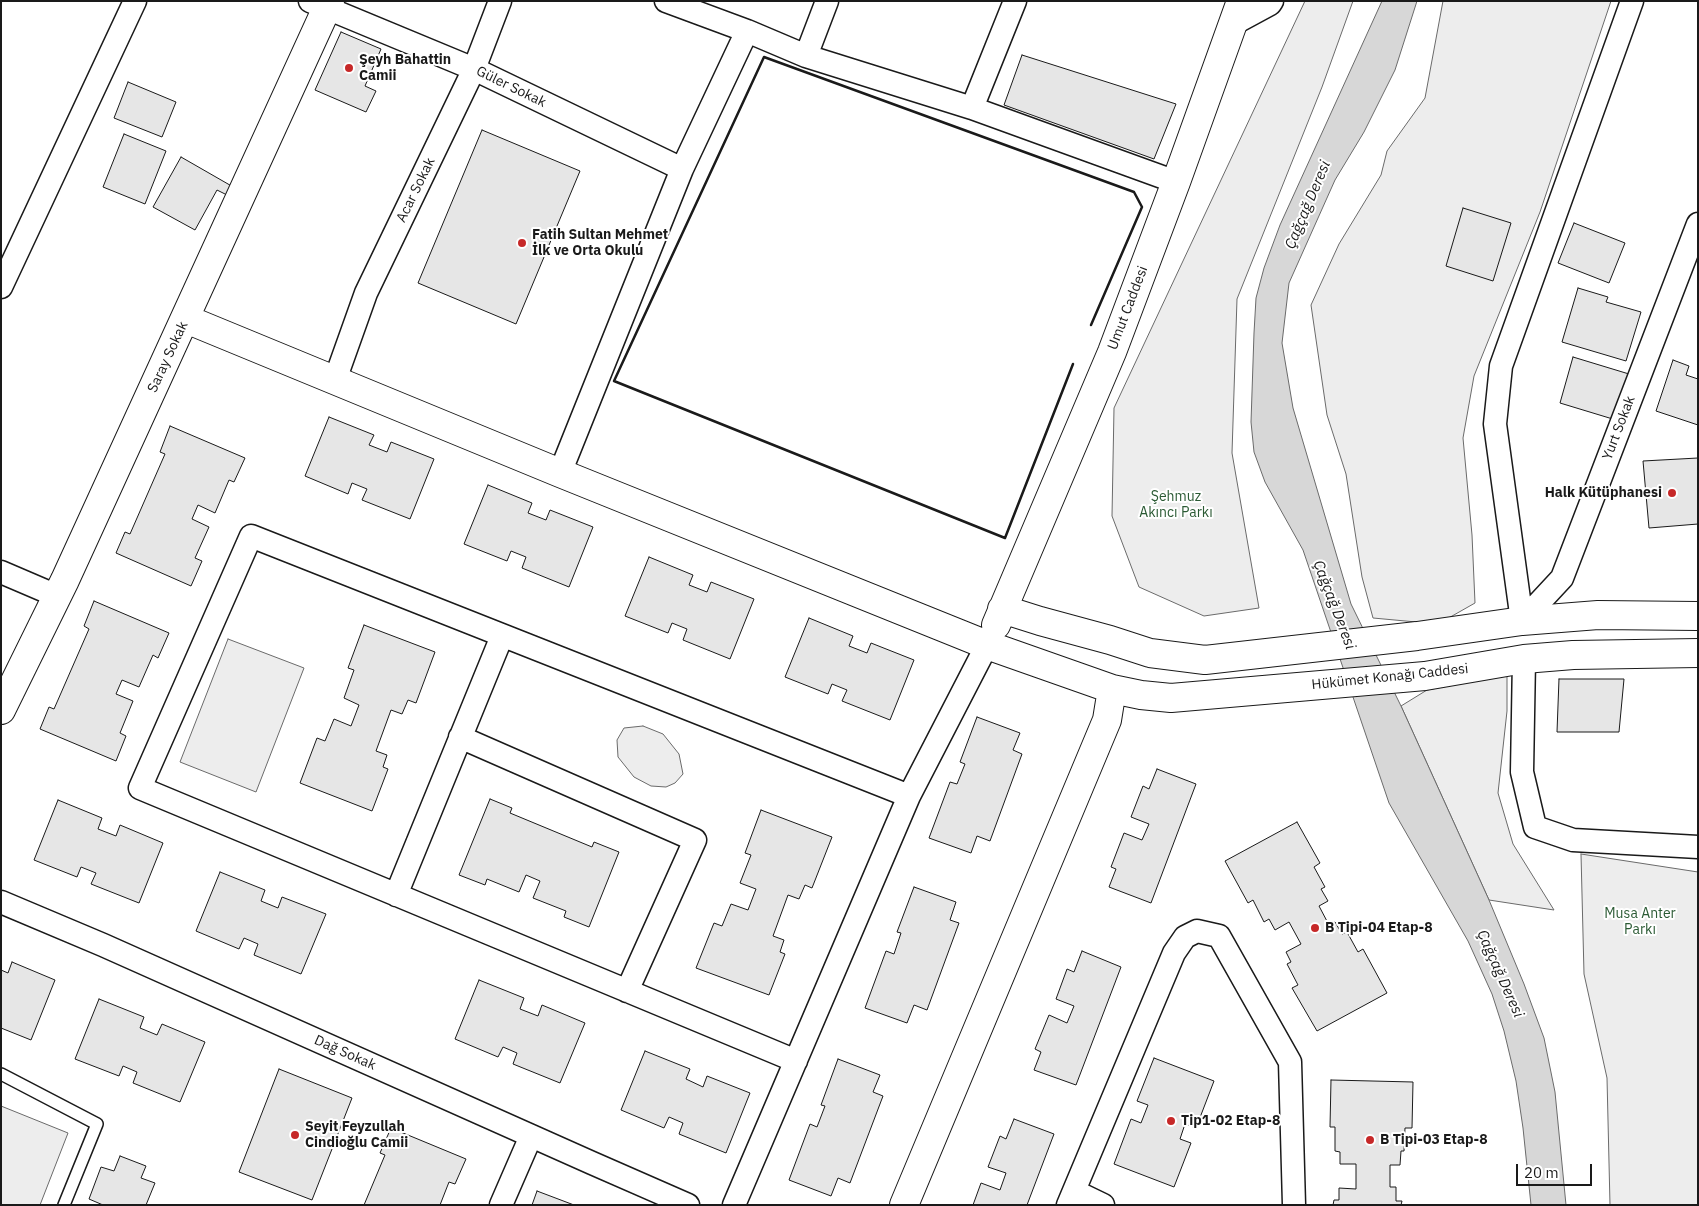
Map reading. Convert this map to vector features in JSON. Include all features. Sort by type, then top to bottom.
[{"type":"street","points":[[1,287],[9,251],[135,1]]},
{"type":"street","name":"Acar Sokak","points":[[335,380],[366,293],[474,69],[500,1]]},
{"type":"street","points":[[666,1],[747,31],[806,56],[972,108],[1176,182]]},
{"type":"street","points":[[806,56],[827,1]]},
{"type":"street","points":[[972,108],[1015,1]]},
{"type":"street","points":[[1237,12],[1270,4],[1272,1]]},
{"type":"street","points":[[1522,621],[1495,424],[1501,366],[1632,1]]},
{"type":"street","name":"Güler Sokak","points":[[322,3],[474,69],[682,169]]},
{"type":"street","name":"Saray Sokak","points":[[1,710],[57,596],[186,319],[322,3]]},
{"type":"street","name":"Umut Caddesi","points":[[987,645],[1112,352],[1237,12]]},
{"type":"street","points":[[560,473],[682,169],[747,31]]},
{"type":"street","name":"Yurt Sokak","points":[[1522,621],[1562,578],[1698,224]]},
{"type":"street","name":"Hükümet Konağı Caddesi","points":[[186,319],[560,473],[987,645],[1112,689],[1141,695],[1171,698],[1426,676],[1524,659],[1583,655],[1698,653]]},
{"type":"street","points":[[796,1061],[140,788],[250,536],[909,796]]},
{"type":"street","points":[[1,572],[57,596]]},
{"type":"street","points":[[1002,609],[1040,622],[1110,640],[1150,653],[1205,660],[1417,636],[1522,621],[1598,615],[1698,616]]},
{"type":"street","points":[[396,895],[502,636]]},
{"type":"street","points":[[734,1205],[909,796],[987,645]]},
{"type":"street","points":[[1524,659],[1522,772],[1535,827],[1573,840],[1698,847]]},
{"type":"street","points":[[904,1205],[1107,720],[1112,689]]},
{"type":"street","points":[[460,737],[695,840],[627,991]]},
{"type":"street","name":"Dağ Sokak","points":[[1,902],[103,945],[688,1205]]},
{"type":"street","points":[[1103,1205],[1071,1198],[1174,953],[1185,937],[1197,931],[1219,936],[1290,1062],[1294,1205]]},
{"type":"street","points":[[501,1205],[531,1136]]},
{"type":"lane","points":[[1,1074],[97,1124],[64,1205]]},
{"type":"shaded area","name":"Şehmuz Akıncı Parkı","points":[[1305,1],[1353,1],[1322,87],[1237,299],[1232,453],[1259,608],[1204,616],[1139,587],[1112,516],[1114,408]]},
{"type":"shaded area","points":[[1443,1],[1611,1],[1540,212],[1474,376],[1463,438],[1472,535],[1475,603],[1438,624],[1373,618],[1362,577],[1346,474],[1327,415],[1311,305],[1339,244],[1381,175],[1387,151],[1425,98]]},
{"type":"shaded area","points":[[228,639],[304,668],[256,792],[180,762]]},
{"type":"shaded area","points":[[1507,675],[1507,711],[1498,793],[1513,844],[1554,910],[1489,900],[1401,706],[1427,690]]},
{"type":"shaded area","points":[[643,726],[663,734],[679,754],[683,774],[675,783],[666,787],[651,786],[634,777],[618,757],[617,740],[624,728]]},
{"type":"shaded area","name":"Musa Anter Parkı","points":[[1581,854],[1698,872],[1698,1205],[1610,1205],[1607,1078],[1584,974]]},
{"type":"shaded area","points":[[1,1106],[68,1133],[40,1205],[1,1205]]},
{"type":"water","name":"Çağçağ Deresi","points":[[1382,1],[1417,1],[1395,70],[1364,132],[1335,180],[1289,283],[1282,343],[1293,408],[1351,604],[1401,706],[1489,900],[1544,1038],[1555,1092],[1566,1205],[1531,1205],[1516,1081],[1504,1031],[1492,994],[1468,941],[1389,803],[1303,550],[1265,482],[1254,452],[1251,422],[1254,333],[1256,298],[1264,268],[1280,225]]},
{"type":"building","name":"Şeyh Bahattin Camii","points":[[341,32],[381,49],[365,86],[376,91],[366,112],[315,90]]},
{"type":"building","points":[[1022,55],[1176,104],[1154,159],[1004,105]]},
{"type":"building","points":[[128,82],[176,102],[162,137],[114,118]]},
{"type":"building","points":[[482,130],[580,171],[516,324],[418,283]]},
{"type":"building","points":[[124,134],[166,151],[145,204],[103,187]]},
{"type":"building","points":[[181,157],[235,188],[231,197],[217,190],[195,230],[153,207]]},
{"type":"building","points":[[1463,208],[1511,223],[1493,281],[1446,266]]},
{"type":"building","points":[[1574,223],[1625,243],[1609,283],[1558,263]]},
{"type":"building","points":[[1578,288],[1608,297],[1606,302],[1641,312],[1626,361],[1562,342]]},
{"type":"building","points":[[1573,357],[1629,374],[1616,420],[1560,403]]},
{"type":"building","points":[[1673,360],[1689,366],[1686,375],[1698,379],[1698,425],[1656,411]]},
{"type":"building","points":[[329,417],[374,435],[369,445],[387,452],[391,442],[434,459],[410,519],[362,500],[367,489],[352,483],[348,494],[305,476]]},
{"type":"building","points":[[170,426],[245,458],[234,482],[229,480],[215,513],[198,505],[192,519],[209,527],[195,558],[202,561],[191,586],[116,553],[125,532],[130,534],[165,454],[160,452]]},
{"type":"building","name":"Halk Kütüphanesi","points":[[1698,458],[1698,524],[1649,528],[1643,461]]},
{"type":"building","points":[[488,485],[532,503],[528,513],[546,520],[550,510],[593,527],[569,587],[522,568],[526,557],[511,551],[507,561],[464,544]]},
{"type":"building","points":[[649,557],[693,575],[689,585],[707,592],[711,582],[754,599],[730,659],[683,640],[687,629],[672,623],[668,633],[625,616]]},
{"type":"building","points":[[94,601],[169,633],[158,658],[153,655],[139,687],[122,680],[116,694],[133,701],[120,733],[126,736],[116,761],[40,729],[49,707],[54,709],[89,629],[84,626]]},
{"type":"building","points":[[809,618],[853,636],[849,646],[867,653],[871,643],[914,660],[890,720],[842,701],[847,690],[832,684],[828,694],[785,677]]},
{"type":"building","points":[[364,625],[435,652],[416,703],[408,700],[402,714],[391,710],[376,751],[387,755],[383,767],[388,769],[372,811],[300,783],[317,738],[325,741],[334,719],[351,726],[359,705],[344,698],[354,670],[348,668]]},
{"type":"building","points":[[1559,679],[1624,679],[1619,732],[1557,732]]},
{"type":"building","points":[[977,717],[1020,733],[1013,750],[1022,754],[990,841],[977,836],[971,853],[929,838],[950,782],[957,784],[965,764],[960,762]]},
{"type":"building","points":[[1157,769],[1196,784],[1151,903],[1109,887],[1116,869],[1111,867],[1124,833],[1142,840],[1149,824],[1131,817],[1143,786],[1149,789]]},
{"type":"building","points":[[490,799],[512,808],[510,813],[592,847],[594,842],[619,852],[589,927],[564,917],[566,911],[533,898],[540,881],[526,875],[519,892],[487,879],[485,885],[459,875]]},
{"type":"building","points":[[58,800],[102,818],[98,829],[116,836],[120,825],[163,843],[139,903],[91,884],[96,873],[81,867],[77,877],[34,860]]},
{"type":"building","points":[[761,810],[832,837],[812,888],[805,885],[799,899],[788,895],[773,936],[784,940],[780,952],[785,954],[769,995],[696,968],[714,923],[722,926],[731,904],[748,910],[756,889],[740,883],[751,855],[745,853]]},
{"type":"building","name":"B Tipi-04 Etap-8","points":[[1297,822],[1320,863],[1314,867],[1325,887],[1321,889],[1328,901],[1319,906],[1329,925],[1335,922],[1342,934],[1347,932],[1358,952],[1363,949],[1387,993],[1317,1031],[1292,988],[1298,985],[1287,964],[1291,962],[1286,952],[1301,944],[1289,922],[1275,930],[1269,919],[1264,922],[1253,900],[1248,903],[1225,861]]},
{"type":"building","points":[[220,872],[265,890],[261,901],[278,908],[282,897],[326,914],[301,974],[254,955],[258,944],[244,938],[239,949],[196,931]]},
{"type":"building","points":[[914,887],[956,902],[950,920],[959,923],[927,1010],[914,1005],[907,1023],[865,1008],[886,951],[894,954],[901,933],[897,932]]},
{"type":"building","points":[[1082,951],[1121,967],[1076,1085],[1034,1070],[1041,1052],[1035,1049],[1049,1015],[1067,1023],[1074,1006],[1056,999],[1067,969],[1074,972]]},
{"type":"building","points":[[12,962],[55,980],[31,1040],[1,1028],[1,970],[8,973]]},
{"type":"building","points":[[479,980],[524,998],[520,1009],[538,1016],[542,1005],[585,1023],[560,1083],[513,1064],[517,1053],[503,1047],[498,1057],[455,1039]]},
{"type":"building","points":[[99,999],[144,1017],[140,1028],[157,1035],[162,1024],[205,1042],[180,1102],[133,1083],[137,1072],[123,1066],[119,1076],[75,1059]]},
{"type":"building","points":[[645,1051],[690,1069],[686,1079],[703,1087],[707,1076],[750,1093],[726,1153],[679,1134],[683,1123],[669,1117],[664,1128],[621,1110]]},
{"type":"building","name":"Tip1-02 Etap-8","points":[[1154,1058],[1214,1081],[1196,1128],[1185,1124],[1180,1139],[1191,1143],[1174,1187],[1114,1164],[1131,1119],[1141,1123],[1148,1105],[1137,1101]]},
{"type":"building","points":[[838,1059],[880,1075],[873,1092],[883,1096],[850,1183],[838,1178],[831,1196],[789,1180],[810,1124],[817,1127],[825,1106],[821,1105]]},
{"type":"building","name":"Seyit Feyzullah Cindioğlu Camii","points":[[279,1069],[352,1098],[312,1200],[239,1172]]},
{"type":"building","name":"B Tipi-03 Etap-8","points":[[1331,1080],[1413,1082],[1412,1128],[1405,1128],[1404,1151],[1401,1151],[1400,1165],[1390,1165],[1390,1187],[1396,1187],[1396,1201],[1402,1201],[1401,1205],[1333,1205],[1334,1200],[1339,1200],[1339,1188],[1356,1189],[1356,1164],[1340,1164],[1340,1152],[1335,1151],[1335,1127],[1330,1127]]},
{"type":"building","points":[[1014,1119],[1054,1134],[1027,1205],[973,1205],[981,1183],[1000,1190],[1006,1173],[988,1167],[1000,1136],[1006,1139]]},
{"type":"building","points":[[391,1128],[466,1159],[455,1184],[449,1182],[440,1205],[364,1205],[385,1155],[380,1153]]},
{"type":"building","points":[[120,1156],[146,1166],[141,1178],[155,1183],[146,1205],[103,1205],[89,1199],[101,1167],[114,1171]]},
{"type":"building","points":[[537,1191],[574,1205],[532,1205]]},
{"type":"wall","points":[[1073,364],[1005,538],[614,381],[764,57],[1134,192],[1142,207],[1091,325]]},
{"type":"place","name":"Şeyh Bahattin Camii","points":[[349,68]]},
{"type":"place","name":"Fatih Sultan Mehmet İlk ve Orta Okulu","points":[[522,243]]},
{"type":"place","name":"Halk Kütüphanesi","points":[[1672,493]]},
{"type":"place","name":"B Tipi-04 Etap-8","points":[[1315,928]]},
{"type":"place","name":"Tip1-02 Etap-8","points":[[1171,1121]]},
{"type":"place","name":"Seyit Feyzullah Cindioğlu Camii","points":[[295,1135]]},
{"type":"place","name":"B Tipi-03 Etap-8","points":[[1370,1140]]}]
